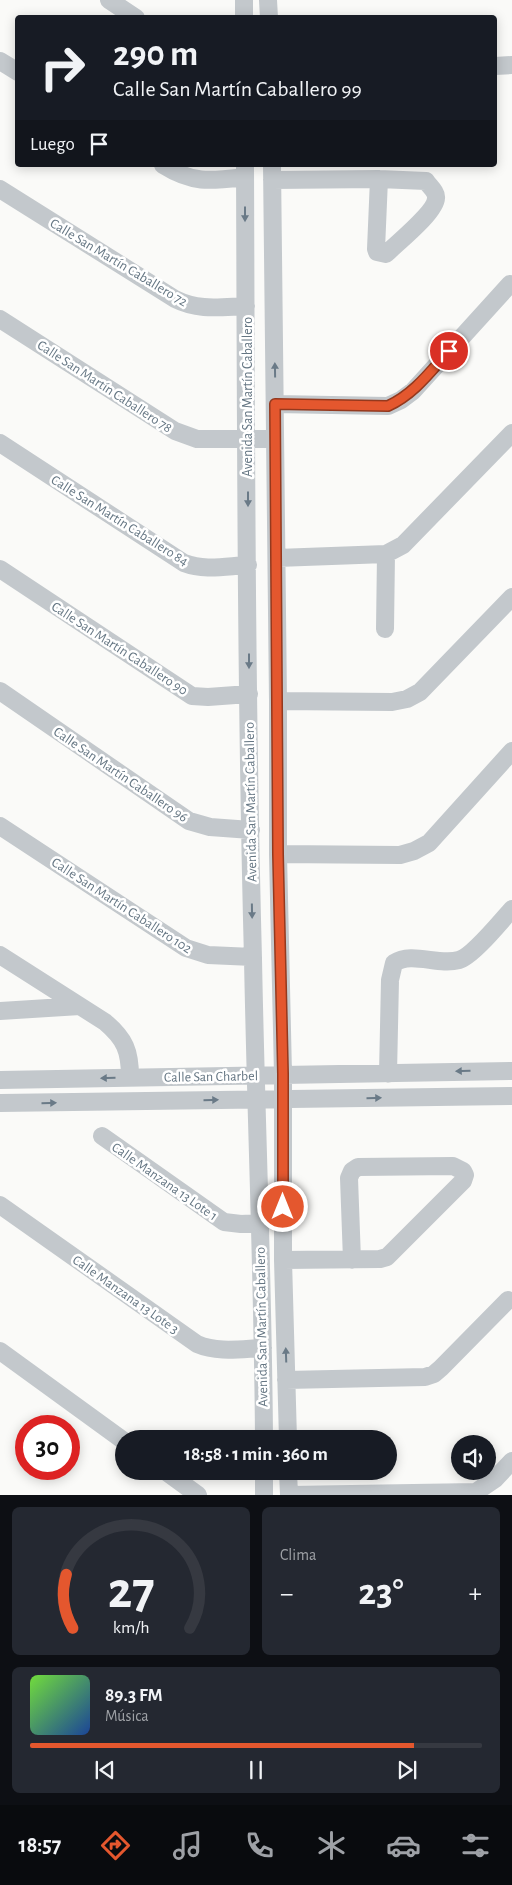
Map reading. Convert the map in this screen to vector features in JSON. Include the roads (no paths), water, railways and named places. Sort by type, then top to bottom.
[{"type":"street","points":[[109,0],[132,15]]},
{"type":"street","points":[[244,0],[244,15]]},
{"type":"street","points":[[268,0],[269,15]]},
{"type":"street","points":[[0,61],[15,70]]},
{"type":"street","points":[[497,66],[512,65]]},
{"type":"street","points":[[166,167],[175,173],[199,181],[245,171]]},
{"type":"street","name":"Avenida San Martín Caballero","points":[[245,171],[252,957],[264,1430]]},
{"type":"street","points":[[272,172],[426,181],[436,193],[437,198],[432,210],[386,254],[377,252],[376,249],[379,179]]},
{"type":"street","name":"Avenida San Martín Caballero","points":[[272,172],[278,854],[283,1074],[283,1260],[288,1430]]},
{"type":"street","name":"Calle San Martín Caballero 72","points":[[0,189],[181,302],[199,308],[246,306]]},
{"type":"street","points":[[275,404],[388,406],[401,400],[413,391],[510,284]]},
{"type":"street","name":"Calle San Martín Caballero 78","points":[[0,319],[175,432],[197,439],[247,440],[275,438]]},
{"type":"street","points":[[276,558],[386,554],[403,546],[512,434]]},
{"type":"street","name":"Calle San Martín Caballero 84","points":[[0,443],[184,563],[204,568],[248,565]]},
{"type":"street","points":[[384,629],[386,554]]},
{"type":"street","name":"Calle San Martín Caballero 90","points":[[0,569],[192,696],[208,697],[249,694]]},
{"type":"street","points":[[278,701],[392,702],[407,699],[420,692],[512,597]]},
{"type":"street","name":"Calle San Martín Caballero 96","points":[[0,691],[189,821],[210,827],[251,830]]},
{"type":"street","points":[[278,854],[400,856],[414,851],[428,843],[512,751]]},
{"type":"street","name":"Calle San Martín Caballero 102","points":[[0,826],[186,948],[208,955],[252,957]]},
{"type":"street","points":[[388,1074],[390,980],[394,964],[399,959],[460,960],[470,953],[512,909]]},
{"type":"street","points":[[0,955],[117,1032],[126,1046],[130,1061],[130,1077]]},
{"type":"street","points":[[0,1011],[80,1006]]},
{"type":"street","name":"Calle San Charbel","points":[[0,1080],[512,1071]]},
{"type":"street","name":"Calle San Charbel","points":[[0,1103],[512,1096]]},
{"type":"street","name":"Calle Manzana 13 Lote 1","points":[[102,1136],[224,1222],[241,1224],[259,1222]]},
{"type":"street","points":[[283,1260],[352,1260],[380,1259],[392,1254],[463,1181],[464,1171],[453,1166],[358,1167],[352,1171],[349,1178],[352,1260]]},
{"type":"street","name":"Calle Manzana 13 Lote 3","points":[[0,1205],[197,1344],[208,1349],[219,1350],[263,1348]]},
{"type":"street","points":[[286,1380],[425,1377],[434,1374],[508,1300]]},
{"type":"street","points":[[0,1351],[115,1434]]},
{"type":"street","points":[[288,1480],[289,1495],[476,1492],[495,1479],[512,1461]]},
{"type":"street","points":[[177,1480],[198,1495]]},
{"type":"street","points":[[264,1480],[264,1495]]}]
